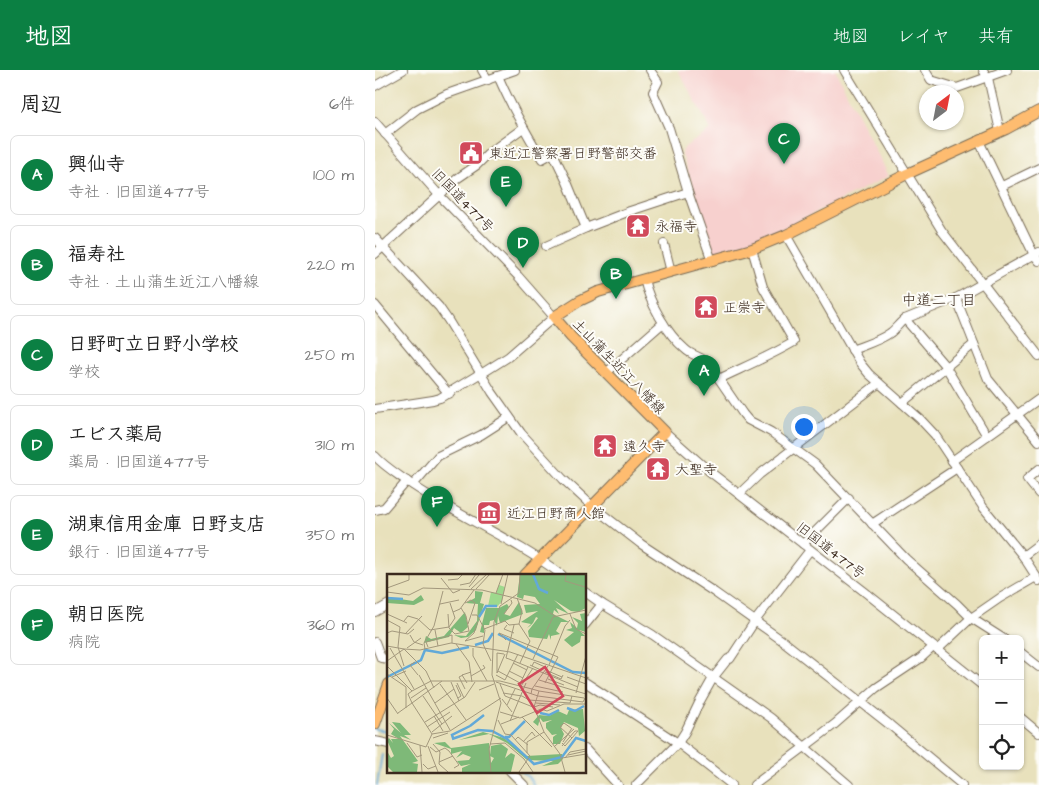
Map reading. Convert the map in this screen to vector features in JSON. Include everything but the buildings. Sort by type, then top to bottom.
[{"type":"main road","name":"土山蒲生近江八幡線","points":[[526,574],[665,432],[571,337],[554,317],[579,301],[599,292],[752,249],[786,235],[907,174],[1039,111]]},
{"type":"main road","points":[[375,722],[387,689]]},
{"type":"street","points":[[375,86],[403,70]]},
{"type":"street","points":[[482,70],[487,80]]},
{"type":"street","points":[[385,134],[417,109],[447,94],[515,70]]},
{"type":"street","points":[[651,70],[657,82],[653,92],[669,128],[688,192],[712,261]]},
{"type":"street","points":[[844,70],[942,231],[1039,356]]},
{"type":"street","points":[[925,70],[931,80],[957,88],[1007,70]]},
{"type":"street","points":[[983,70],[988,78],[1000,131]]},
{"type":"street","points":[[498,76],[523,128],[542,159],[553,153],[586,228]]},
{"type":"street","name":"旧国道477号","points":[[375,122],[439,195],[518,276],[554,317]]},
{"type":"street","points":[[375,254],[458,178],[523,128]]},
{"type":"street","points":[[852,350],[892,332],[905,319],[956,298],[1037,256],[979,141]]},
{"type":"street","points":[[1001,186],[1039,168]]},
{"type":"street","points":[[546,246],[630,211],[688,192]]},
{"type":"street","points":[[754,785],[805,747],[888,680],[935,649],[971,618],[1000,598],[1038,579],[1023,556],[983,506],[927,426],[860,364],[786,235]]},
{"type":"street","points":[[375,238],[439,307],[492,392],[521,434],[563,479],[592,506],[641,544],[783,641],[963,785]]},
{"type":"street","points":[[664,244],[671,272]]},
{"type":"street","points":[[719,379],[768,357],[795,342],[763,287],[752,249]]},
{"type":"street","points":[[643,279],[663,323],[685,350],[708,363],[749,420],[761,426],[815,464],[905,559],[971,618],[999,635]]},
{"type":"street","points":[[956,298],[988,379],[1039,441]]},
{"type":"street","points":[[375,305],[449,394]]},
{"type":"street","points":[[375,409],[433,400],[449,394],[508,357],[554,317]]},
{"type":"street","points":[[905,319],[946,366],[987,436]]},
{"type":"street","points":[[606,373],[663,323]]},
{"type":"street","points":[[902,403],[974,344]]},
{"type":"street","points":[[739,494],[760,474],[879,383]]},
{"type":"street","points":[[952,460],[1039,399]]},
{"type":"street","points":[[375,510],[384,508],[438,456],[481,435],[509,417]]},
{"type":"street","name":"旧国道477号","points":[[665,432],[709,471],[979,683]]},
{"type":"street","points":[[375,456],[388,468],[410,483],[451,509],[502,536],[561,574]]},
{"type":"street","points":[[873,524],[957,468]]},
{"type":"street","points":[[1039,469],[1027,479],[1039,494]]},
{"type":"street","points":[[803,544],[849,498]]},
{"type":"street","points":[[1023,556],[1039,544]]},
{"type":"street","points":[[636,785],[678,743],[713,678],[810,550]]},
{"type":"street","points":[[586,593],[653,635],[771,718],[849,785]]},
{"type":"street","points":[[586,624],[602,604]]},
{"type":"street","points":[[375,612],[387,605]]},
{"type":"street","points":[[375,642],[381,658],[387,659]]},
{"type":"street","points":[[1024,655],[1039,667]]},
{"type":"street","points":[[586,683],[678,743],[732,785]]},
{"type":"street","points":[[1024,720],[1039,733]]},
{"type":"street","points":[[586,750],[618,785]]},
{"type":"street","points":[[511,772],[524,785]]},
{"type":"shaded area","points":[[678,70],[835,70],[889,176],[785,228],[716,256],[681,152],[686,146],[711,130]]},
{"type":"waterway","points":[[375,729],[387,731]]},
{"type":"waterway","points":[[377,785],[382,754]]},
{"type":"waterway","points":[[522,772],[534,785]]},
{"type":"place","name":"東近江警察署日野警部交番","points":[[471,153]]},
{"type":"place","name":"日野町立日野小学校","points":[[784,164]]},
{"type":"place","name":"湖東信用金庫 日野支店","points":[[506,207]]},
{"type":"place","name":"永福寺","points":[[638,226]]},
{"type":"place","name":"エビス薬局","points":[[523,268]]},
{"type":"place","name":"福寿社","points":[[616,299]]},
{"type":"place","name":"正崇寺","points":[[706,307]]},
{"type":"place","name":"興仙寺","points":[[704,396]]},
{"type":"place","name":"遠久寺","points":[[605,446]]},
{"type":"place","name":"大聖寺","points":[[658,469]]},
{"type":"place","name":"近江日野商人館","points":[[489,513]]},
{"type":"place","name":"朝日医院","points":[[437,527]]},
{"type":"district","name":"中道二丁目","points":[[939,300]]}]
